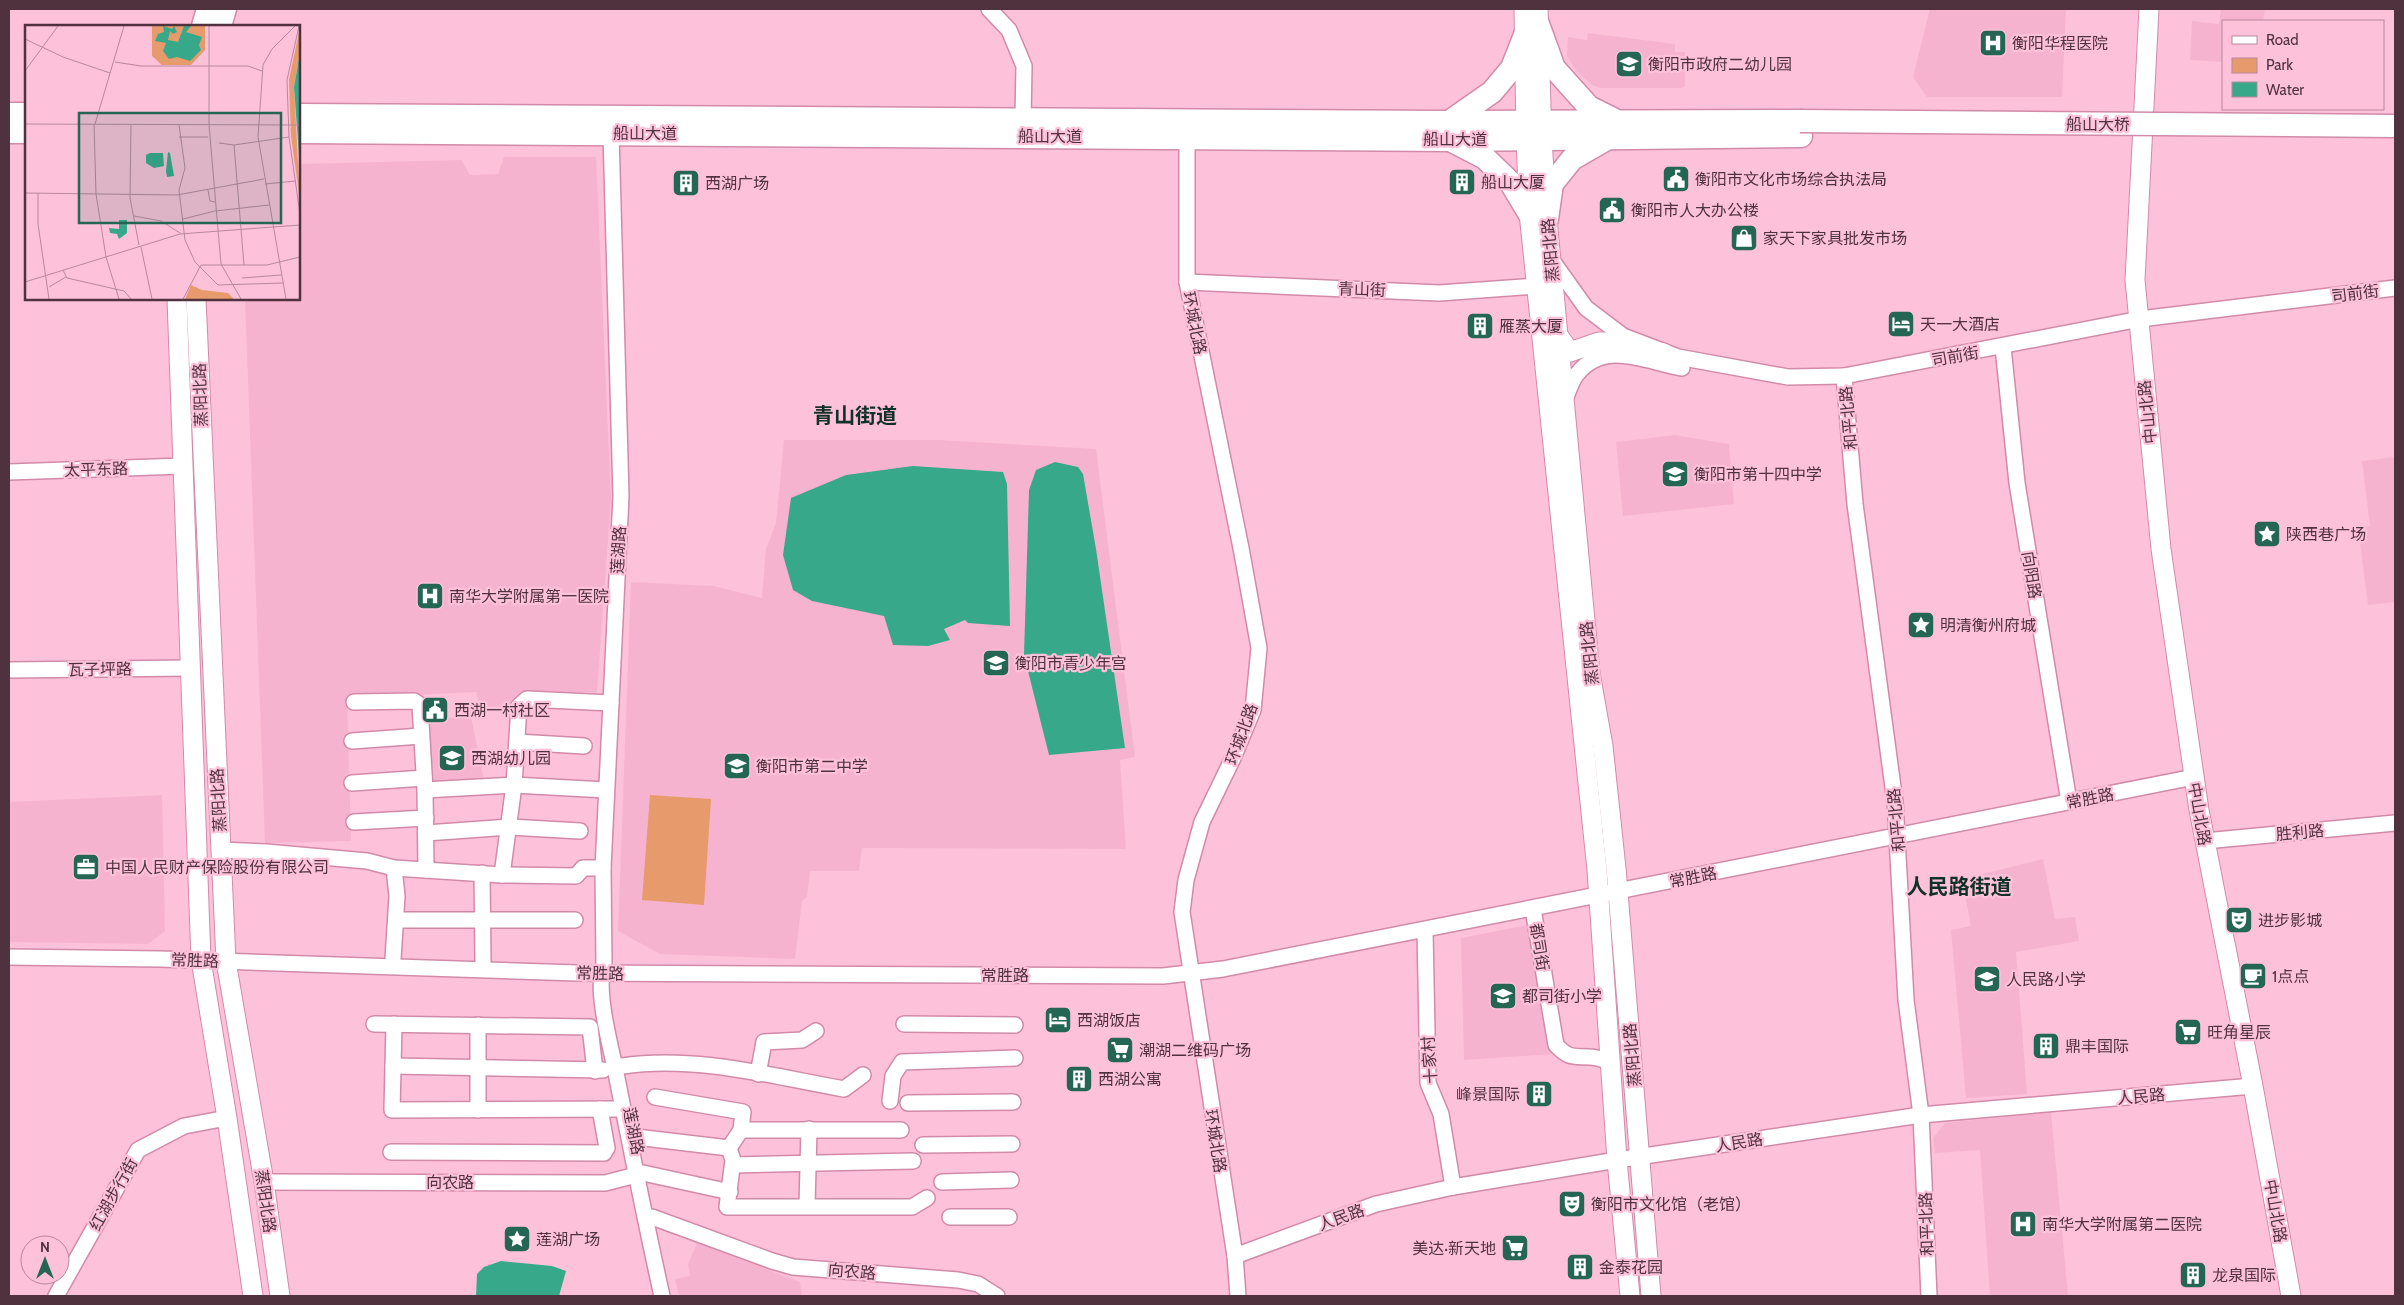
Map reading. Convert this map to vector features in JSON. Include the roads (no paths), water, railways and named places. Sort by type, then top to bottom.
[{"type":"highway","points":[[203,25],[208,9]]},
{"type":"highway","points":[[220,25],[225,9]]},
{"type":"highway","points":[[1531,19],[1554,68],[1589,107],[1613,130],[1572,159],[1552,184],[1538,216],[1511,184],[1485,158],[1450,131],[1492,92],[1512,68],[1531,19]]},
{"type":"highway","points":[[9,114],[25,114]]},
{"type":"highway","name":"船山大道","points":[[300,114],[1023,118],[1450,131]]},
{"type":"highway","name":"船山大桥","points":[[1800,129],[2395,126]]},
{"type":"highway","name":"船山大道","points":[[300,132],[1187,137],[1450,131],[1800,129]]},
{"type":"highway","name":"船山大桥","points":[[1800,129],[2395,140]]},
{"type":"highway","points":[[9,132],[25,132]]},
{"type":"main road","name":"中山北路","points":[[2137,322],[2127,279],[2141,9]]},
{"type":"main road","name":"中山北路","points":[[2149,9],[2135,280],[2137,322],[2161,549],[2205,840],[2292,1296]]},
{"type":"main road","name":"蒸阳北路","points":[[1531,19],[1538,216],[1537,286],[1599,896],[1617,1160],[1630,1296]]},
{"type":"main road","name":"蒸阳北路","points":[[1538,216],[1551,259],[1590,674],[1603,746],[1618,892],[1651,1296]]},
{"type":"main road","name":"蒸阳北路","points":[[177,300],[201,956],[253,1296]]},
{"type":"main road","name":"蒸阳北路","points":[[196,300],[226,957],[264,1182],[280,1296]]},
{"type":"main road","points":[[1558,334],[1570,352],[1599,342],[1608,342],[1664,353]]},
{"type":"street","points":[[988,9],[1009,30],[1024,66],[1023,118]]},
{"type":"street","name":"莲湖路","points":[[611,133],[621,496],[602,868],[603,1008],[636,1137],[639,1174],[662,1296]]},
{"type":"street","name":"环城北路","points":[[1187,137],[1187,282],[1241,548],[1259,648],[1253,710],[1233,758],[1202,822],[1186,880],[1182,912],[1235,1256],[1238,1296]]},
{"type":"street","name":"司前街","points":[[1551,259],[1586,308],[1623,336],[1664,353],[1692,360],[1788,377],[1844,379]]},
{"type":"street","name":"青山街","points":[[1187,282],[1439,293],[1537,286]]},
{"type":"street","name":"司前街","points":[[1564,404],[1576,375],[1589,361],[1610,354],[1624,354],[1677,367],[1787,384],[1844,379],[2003,350],[2137,322],[2395,288]]},
{"type":"street","name":"司前街","points":[[2137,322],[2395,293]]},
{"type":"street","name":"向阳路","points":[[2003,350],[2017,483],[2069,802]]},
{"type":"street","name":"和平北路","points":[[1844,379],[1855,504],[1894,792],[1906,1000],[1921,1115],[1929,1296]]},
{"type":"street","name":"太平东路","points":[[9,472],[183,466]]},
{"type":"street","name":"瓦子坪路","points":[[9,670],[191,668]]},
{"type":"street","points":[[502,875],[510,826],[520,706],[527,699],[611,703]]},
{"type":"street","points":[[354,702],[414,701],[420,705],[425,784],[426,870]]},
{"type":"street","points":[[352,741],[421,736]]},
{"type":"street","points":[[517,742],[584,746]]},
{"type":"street","name":"常胜路","points":[[9,949],[604,971],[1191,972],[1223,969],[1425,930],[2194,777]]},
{"type":"street","points":[[352,783],[514,785],[606,790]]},
{"type":"street","points":[[354,822],[426,826],[510,826],[580,831]]},
{"type":"street","name":"胜利路","points":[[2205,840],[2395,823]]},
{"type":"street","points":[[220,850],[353,860],[394,868],[502,875],[576,876],[583,868],[602,868]]},
{"type":"street","points":[[393,960],[397,896],[394,868]]},
{"type":"street","points":[[482,873],[482,963]]},
{"type":"street","name":"都司街","points":[[1534,908],[1556,1045],[1564,1054],[1575,1058],[1591,1057],[1611,1062]]},
{"type":"street","points":[[396,920],[575,920]]},
{"type":"street","name":"十家村","points":[[1425,930],[1428,1083],[1441,1114],[1453,1188]]},
{"type":"street","name":"常胜路","points":[[9,957],[201,956]]},
{"type":"street","name":"常胜路","points":[[226,957],[482,963],[604,971]]},
{"type":"street","points":[[374,1024],[590,1027],[595,1071]]},
{"type":"street","points":[[394,1024],[392,1110],[623,1109]]},
{"type":"street","points":[[904,1024],[1016,1025]]},
{"type":"street","points":[[478,1026],[478,1110]]},
{"type":"street","points":[[758,1074],[764,1042],[802,1040],[816,1031]]},
{"type":"street","points":[[890,1102],[893,1076],[902,1062],[1014,1058]]},
{"type":"street","points":[[393,1066],[595,1071],[646,1063],[697,1064],[844,1089],[863,1075]]},
{"type":"street","name":"莲湖路","points":[[618,1067],[623,1109],[652,1217],[670,1296]]},
{"type":"street","name":"人民路","points":[[1235,1256],[1376,1204],[1453,1188],[1617,1160],[1921,1115],[2253,1086]]},
{"type":"street","points":[[655,1097],[743,1112],[741,1130],[728,1148]]},
{"type":"street","points":[[908,1103],[1013,1102]]},
{"type":"street","points":[[391,1152],[604,1153],[607,1148],[600,1110]]},
{"type":"street","name":"红湖步行街","points":[[56,1296],[138,1150],[184,1126],[227,1118]]},
{"type":"street","points":[[807,1206],[809,1129]]},
{"type":"street","points":[[741,1130],[901,1130]]},
{"type":"street","points":[[636,1137],[728,1148]]},
{"type":"street","points":[[923,1145],[1012,1144]]},
{"type":"street","points":[[728,1148],[733,1165],[727,1207],[912,1207],[927,1198]]},
{"type":"street","points":[[733,1165],[913,1161]]},
{"type":"street","points":[[639,1174],[730,1192]]},
{"type":"street","name":"向农路","points":[[264,1182],[605,1182],[639,1174]]},
{"type":"street","points":[[942,1182],[1011,1180]]},
{"type":"street","name":"向农路","points":[[652,1217],[772,1261],[793,1266],[958,1280],[978,1284],[997,1296]]},
{"type":"street","points":[[950,1217],[1009,1217]]},
{"type":"water","points":[[1055,462],[1078,467],[1083,474],[1125,748],[1049,755],[1024,655],[1029,490],[1036,470]]},
{"type":"water","points":[[913,466],[1003,472],[1007,484],[1010,626],[968,623],[965,620],[944,629],[950,640],[928,646],[893,645],[884,616],[812,601],[793,590],[783,555],[791,498],[846,475]]},
{"type":"water","points":[[501,1261],[552,1266],[566,1271],[559,1296],[476,1296],[477,1274],[484,1267]]},
{"type":"place","name":"衡阳华程医院","points":[[1993,43]]},
{"type":"place","name":"衡阳市政府二幼儿园","points":[[1629,64]]},
{"type":"place","name":"衡阳市文化市场综合执法局","points":[[1676,179]]},
{"type":"place","name":"船山大厦","points":[[1462,182]]},
{"type":"place","name":"西湖广场","points":[[686,183]]},
{"type":"place","name":"衡阳市人大办公楼","points":[[1612,210]]},
{"type":"place","name":"家天下家具批发市场","points":[[1744,238]]},
{"type":"place","name":"天一大酒店","points":[[1901,324]]},
{"type":"place","name":"雁蒸大厦","points":[[1480,326]]},
{"type":"place","name":"衡阳市第十四中学","points":[[1675,474]]},
{"type":"place","name":"陕西巷广场","points":[[2267,534]]},
{"type":"place","name":"南华大学附属第一医院","points":[[430,596]]},
{"type":"place","name":"明清衡州府城","points":[[1921,625]]},
{"type":"place","name":"衡阳市青少年宫","points":[[996,663]]},
{"type":"place","name":"西湖一村社区","points":[[435,710]]},
{"type":"place","name":"西湖幼儿园","points":[[452,758]]},
{"type":"place","name":"衡阳市第二中学","points":[[737,766]]},
{"type":"place","name":"中国人民财产保险股份有限公司","points":[[86,867]]},
{"type":"place","name":"进步影城","points":[[2239,920]]},
{"type":"place","name":"1点点","points":[[2253,976]]},
{"type":"place","name":"人民路小学","points":[[1987,979]]},
{"type":"place","name":"都司街小学","points":[[1503,996]]},
{"type":"place","name":"西湖饭店","points":[[1058,1020]]},
{"type":"place","name":"旺角星辰","points":[[2188,1032]]},
{"type":"place","name":"鼎丰国际","points":[[2046,1046]]},
{"type":"place","name":"潮湖二维码广场","points":[[1120,1050]]},
{"type":"place","name":"西湖公寓","points":[[1079,1079]]},
{"type":"place","name":"峰景国际","points":[[1539,1094]]},
{"type":"place","name":"衡阳市文化馆（老馆）","points":[[1572,1204]]},
{"type":"place","name":"南华大学附属第二医院","points":[[2023,1224]]},
{"type":"place","name":"莲湖广场","points":[[517,1239]]},
{"type":"place","name":"美达·新天地","points":[[1515,1248]]},
{"type":"place","name":"金泰花园","points":[[1580,1267]]},
{"type":"place","name":"龙泉国际","points":[[2193,1275]]},
{"type":"district","name":"青山街道","points":[[855,416]]},
{"type":"district","name":"人民路街道","points":[[1959,887]]}]
